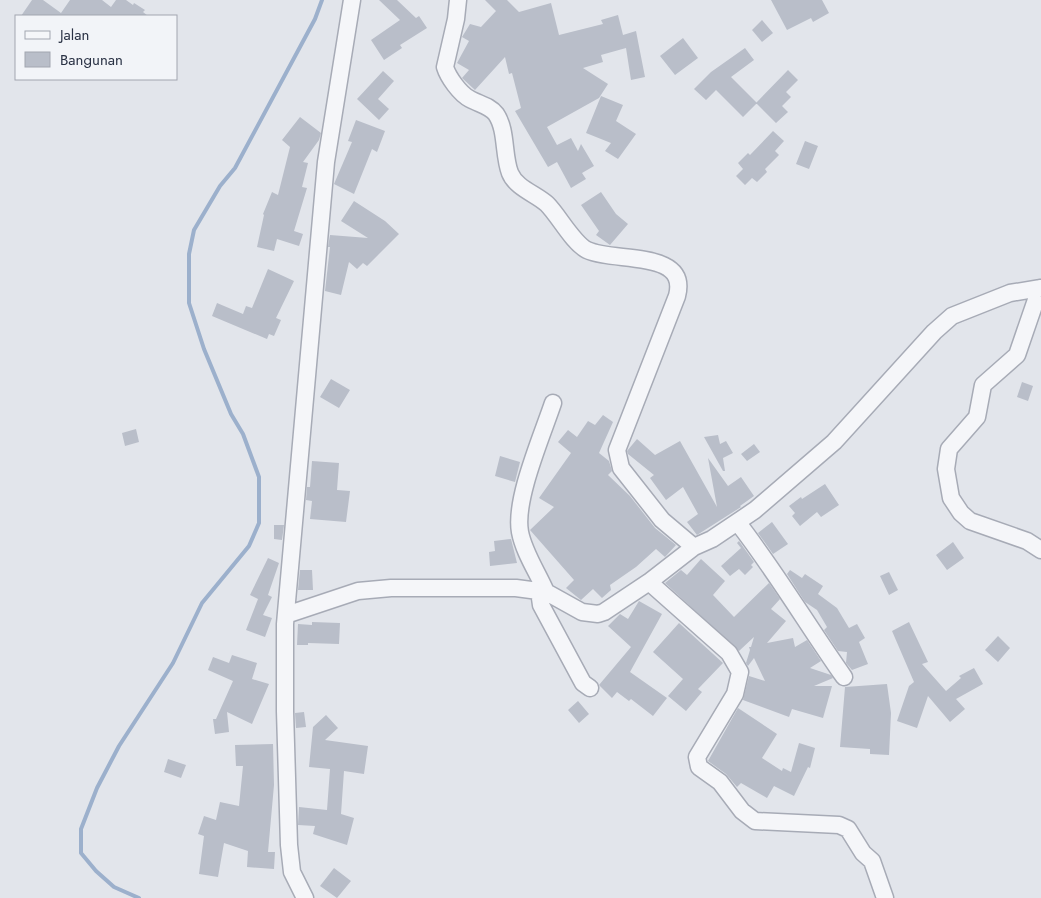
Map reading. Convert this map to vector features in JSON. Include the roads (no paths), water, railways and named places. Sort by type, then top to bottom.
[{"type":"street","points":[[305,898],[292,872],[289,844],[284,710],[286,615],[326,162],[352,0]]},
{"type":"street","points":[[458,0],[456,19],[445,62],[446,71],[466,97],[495,112],[501,126],[511,175],[522,186],[538,196],[585,249],[663,264],[675,272],[678,277],[677,296],[617,450],[621,468],[662,520],[694,547]]},
{"type":"street","points":[[286,615],[358,591],[391,588],[516,588],[543,591],[582,612],[598,614],[649,582],[694,547],[712,539],[738,523],[834,442],[934,332],[952,316],[1010,293],[1041,288],[1017,355],[983,385],[977,417],[949,449],[946,469],[951,498],[961,513],[970,521],[1027,541],[1041,550]]},
{"type":"street","points":[[553,403],[523,495],[519,519],[523,542],[543,591],[541,605],[583,683],[590,688]]},
{"type":"street","points":[[738,523],[765,557],[785,591],[844,677]]},
{"type":"street","points":[[649,582],[729,653],[740,672],[735,694],[697,757],[699,767],[720,782],[742,811],[755,821],[839,825],[845,827],[863,853],[875,866],[885,898]]},
{"type":"waterway","points":[[139,898],[114,887],[96,871],[81,853],[81,829],[97,788],[119,746],[173,663],[202,603],[249,546],[259,523],[259,477],[243,434],[231,414],[204,349],[189,303],[189,254],[194,230],[220,186],[235,168],[315,19],[322,0]]}]
